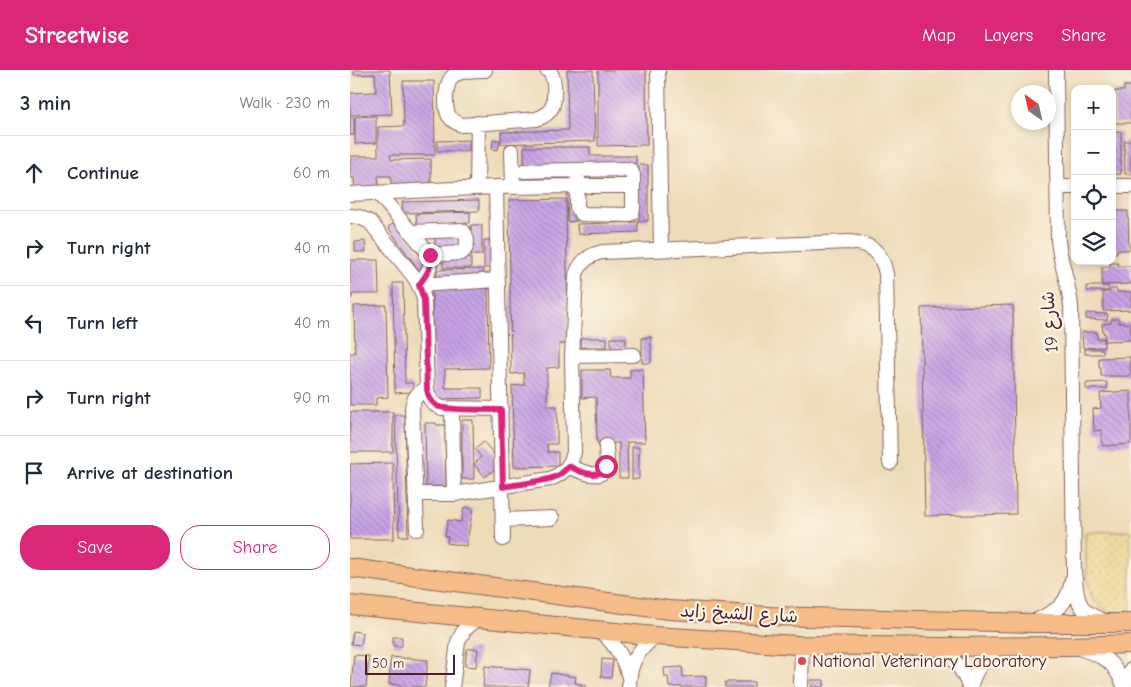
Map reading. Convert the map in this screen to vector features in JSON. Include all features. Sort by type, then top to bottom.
[{"type":"main road","name":"شارع الشيخ زايد","points":[[352,568],[669,610],[770,616],[1131,623]]},
{"type":"main road","name":"شارع الشيخ زايد","points":[[350,604],[655,636],[802,645],[939,647],[1131,644]]},
{"type":"street","points":[[485,70],[460,71],[451,78],[447,88],[447,110],[452,120],[462,125],[543,117],[552,107],[554,100],[554,80],[547,70]]},
{"type":"street","points":[[658,70],[661,250]]},
{"type":"street","name":"شارع 19","points":[[1056,70],[1059,251],[1071,306],[1074,572]]},
{"type":"street","points":[[477,188],[478,124]]},
{"type":"street","points":[[512,152],[513,187]]},
{"type":"street","points":[[524,171],[628,169],[633,175],[632,213],[585,215],[580,212],[577,207],[578,170]]},
{"type":"street","points":[[365,219],[357,194],[496,187],[633,186]]},
{"type":"street","points":[[1116,186],[1131,186]]},
{"type":"street","points":[[496,187],[503,539]]},
{"type":"street","points":[[1058,187],[1071,187]]},
{"type":"street","points":[[378,193],[430,255],[432,263],[428,273],[419,285]]},
{"type":"street","points":[[350,216],[365,219],[374,226],[419,285],[424,300],[427,389],[430,399],[442,408],[501,410]]},
{"type":"street","points":[[411,232],[461,230],[465,232],[466,248],[461,253],[430,255]]},
{"type":"street","points":[[416,494],[454,494],[550,479],[564,472],[569,466],[574,452],[572,356],[575,281],[581,264],[590,256],[602,252],[849,242],[858,242],[875,250],[885,265],[886,274],[890,463]]},
{"type":"street","points":[[419,285],[498,280]]},
{"type":"street","points":[[572,356],[634,355]]},
{"type":"street","points":[[417,529],[412,404],[419,393],[427,389]]},
{"type":"street","points":[[452,415],[454,494]]},
{"type":"street","points":[[569,466],[589,474],[600,474],[606,466],[606,446]]},
{"type":"street","points":[[503,520],[552,518]]},
{"type":"street","points":[[1033,622],[1055,611],[1064,602],[1070,591],[1074,572]]},
{"type":"street","points":[[1074,572],[1077,596],[1082,608],[1093,617],[1109,623]]},
{"type":"street","points":[[452,687],[458,642],[464,630],[478,618]]},
{"type":"street","points":[[601,631],[621,655],[629,682]]},
{"type":"street","points":[[629,682],[632,665],[637,654],[655,636]]},
{"type":"street","points":[[801,687],[802,645]]},
{"type":"street","points":[[970,687],[976,669],[982,660],[999,646]]},
{"type":"street","points":[[1071,646],[1094,653],[1108,660],[1114,666],[1125,687]]},
{"type":"street","points":[[939,647],[955,660],[970,687]]},
{"type":"street","points":[[1125,687],[1131,670]]},
{"type":"sand","points":[[1131,531],[1131,612],[1109,613],[1093,600],[1087,578],[1085,532]]},
{"type":"building","points":[[354,70],[390,70],[392,114],[350,115],[350,93],[376,92],[375,74],[354,75]]},
{"type":"building","points":[[567,70],[593,70],[595,141],[501,144],[501,132],[568,130]]},
{"type":"building","points":[[598,70],[646,70],[647,145],[598,146]]},
{"type":"building","points":[[403,81],[434,81],[435,155],[390,155],[391,160],[431,159],[431,185],[391,186],[391,176],[378,176],[379,187],[355,187],[354,178],[350,178],[350,156],[378,156],[378,127],[404,126]]},
{"type":"building","points":[[1124,86],[1131,86],[1131,123],[1116,123],[1116,91],[1124,91]]},
{"type":"building","points":[[376,116],[376,143],[355,144],[355,117]]},
{"type":"building","points":[[350,117],[354,117],[354,135],[350,135]]},
{"type":"building","points":[[1116,132],[1121,132],[1121,174],[1116,174]]},
{"type":"building","points":[[493,139],[500,140],[498,150],[492,149]]},
{"type":"building","points":[[469,140],[469,151],[437,151],[437,141]]},
{"type":"building","points":[[1124,141],[1131,141],[1131,174],[1125,174]]},
{"type":"building","points":[[524,147],[590,147],[590,156],[636,156],[636,165],[524,165]]},
{"type":"building","points":[[639,165],[648,165],[648,221],[639,221]]},
{"type":"building","points":[[576,194],[576,221],[568,222],[567,195]]},
{"type":"building","points":[[566,199],[568,344],[559,344],[559,367],[547,368],[547,406],[557,406],[557,444],[547,444],[548,452],[558,452],[558,466],[514,467],[512,386],[524,385],[524,373],[511,374],[509,200]]},
{"type":"building","points":[[479,200],[479,211],[403,213],[402,202]]},
{"type":"building","points":[[1116,207],[1117,211],[1128,211],[1129,250],[1117,250],[1117,253],[1116,253]]},
{"type":"building","points":[[470,212],[470,223],[417,225],[416,214]]},
{"type":"building","points":[[397,221],[427,263],[418,269],[388,227]]},
{"type":"building","points":[[638,222],[638,232],[578,234],[577,224]]},
{"type":"building","points":[[471,225],[482,225],[482,255],[471,255]]},
{"type":"building","points":[[435,236],[463,236],[463,246],[435,247]]},
{"type":"building","points":[[484,240],[495,240],[494,268],[484,268]]},
{"type":"building","points":[[365,241],[366,252],[355,252],[355,242]]},
{"type":"building","points":[[471,257],[471,268],[443,268],[443,258]]},
{"type":"building","points":[[350,260],[378,260],[379,294],[352,294],[352,298],[350,298]]},
{"type":"building","points":[[1116,263],[1118,263],[1118,266],[1131,266],[1131,284],[1102,285],[1102,267],[1110,267],[1110,265],[1116,265]]},
{"type":"building","points":[[483,269],[483,278],[437,279],[436,270]]},
{"type":"building","points":[[393,283],[403,283],[405,383],[413,383],[413,392],[395,393]]},
{"type":"building","points":[[1087,286],[1108,286],[1108,291],[1087,291]]},
{"type":"building","points":[[488,287],[489,368],[445,369],[445,388],[482,388],[482,398],[434,399],[432,288]]},
{"type":"building","points":[[1110,289],[1117,289],[1117,292],[1131,292],[1131,310],[1103,311],[1103,292],[1110,292]]},
{"type":"building","points":[[386,305],[388,397],[376,398],[376,405],[350,405],[350,353],[355,353],[354,306]]},
{"type":"building","points":[[1013,305],[1016,514],[925,516],[921,308]]},
{"type":"building","points":[[1086,313],[1108,314],[1107,320],[1086,319]]},
{"type":"building","points":[[1111,319],[1119,319],[1119,323],[1131,323],[1131,340],[1105,341],[1102,324],[1111,323]]},
{"type":"building","points":[[1082,332],[1097,332],[1097,339],[1104,338],[1104,347],[1083,348]]},
{"type":"building","points":[[651,337],[651,363],[642,363],[642,338]]},
{"type":"building","points":[[578,338],[607,338],[607,347],[578,347]]},
{"type":"building","points":[[611,338],[626,338],[626,348],[611,348]]},
{"type":"building","points":[[1085,349],[1103,349],[1103,354],[1085,354]]},
{"type":"building","points":[[1130,357],[1130,376],[1101,376],[1099,358]]},
{"type":"building","points":[[643,369],[645,442],[627,442],[628,478],[619,478],[619,443],[597,443],[596,397],[582,398],[582,370],[610,370],[611,378],[630,378],[630,370]]},
{"type":"building","points":[[1107,382],[1107,389],[1086,389],[1086,383]]},
{"type":"building","points":[[1131,391],[1131,444],[1102,446],[1102,430],[1094,431],[1093,409],[1101,408],[1100,393]]},
{"type":"building","points":[[350,412],[393,412],[393,452],[350,452]]},
{"type":"building","points":[[395,415],[405,415],[408,536],[399,536]]},
{"type":"building","points":[[462,420],[473,420],[474,479],[462,479]]},
{"type":"building","points":[[425,423],[445,425],[446,486],[426,486]]},
{"type":"building","points":[[484,442],[499,461],[499,466],[485,477],[474,464],[481,457],[475,449]]},
{"type":"building","points":[[632,447],[639,447],[639,479],[632,479]]},
{"type":"building","points":[[393,463],[394,539],[350,539],[350,464]]},
{"type":"building","points":[[464,507],[473,509],[466,546],[447,543],[448,537],[445,536],[448,520],[461,522]]},
{"type":"building","points":[[353,631],[363,633],[361,645],[351,644]]},
{"type":"building","points":[[393,637],[402,637],[402,646],[393,646]]},
{"type":"building","points":[[467,649],[478,649],[476,667],[465,666]]},
{"type":"building","points":[[354,655],[369,656],[366,687],[351,687]]},
{"type":"building","points":[[391,657],[428,660],[425,687],[401,687],[401,685],[389,684]]},
{"type":"building","points":[[602,659],[613,660],[611,678],[601,677]]},
{"type":"building","points":[[485,666],[530,670],[528,687],[483,687]]},
{"type":"building","points":[[682,667],[683,677],[706,676],[706,687],[669,687],[668,677],[665,677],[664,668]]},
{"type":"building","points":[[551,673],[576,677],[575,683],[586,685],[586,687],[548,687]]},
{"type":"building","points":[[811,680],[824,680],[824,687],[812,687]]},
{"type":"building","points":[[725,682],[754,682],[754,687],[725,687]]},
{"type":"place","name":"National Veterinary Laboratory","points":[[802,661]]},
{"type":"route","points":[[430,255],[432,263],[428,273],[419,285],[424,300],[428,394],[433,403],[442,408],[501,410],[503,487],[550,479],[564,472],[569,466],[589,474],[600,474],[605,470],[606,466]]}]
